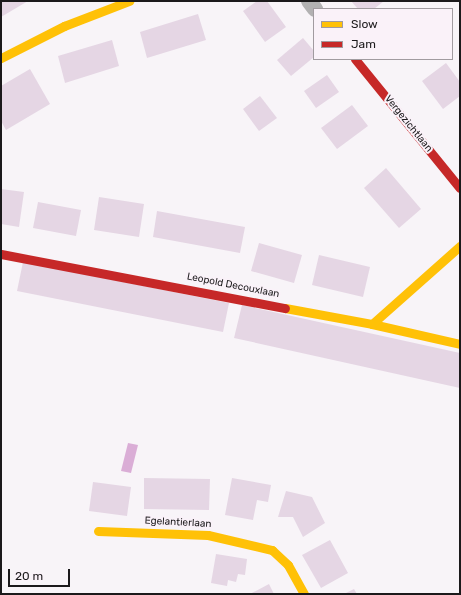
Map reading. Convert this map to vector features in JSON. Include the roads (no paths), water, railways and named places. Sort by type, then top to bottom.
[{"type":"street","points":[[1,58],[64,26],[129,1]]},
{"type":"street","name":"Vergezichtlaan","points":[[357,60],[460,188]]},
{"type":"street","points":[[372,324],[460,246]]},
{"type":"street","name":"Leopold Decouxlaan","points":[[1,254],[372,324],[460,344]]},
{"type":"street","name":"Egelantierlaan","points":[[98,531],[208,535],[272,550],[288,565],[304,594]]}]
